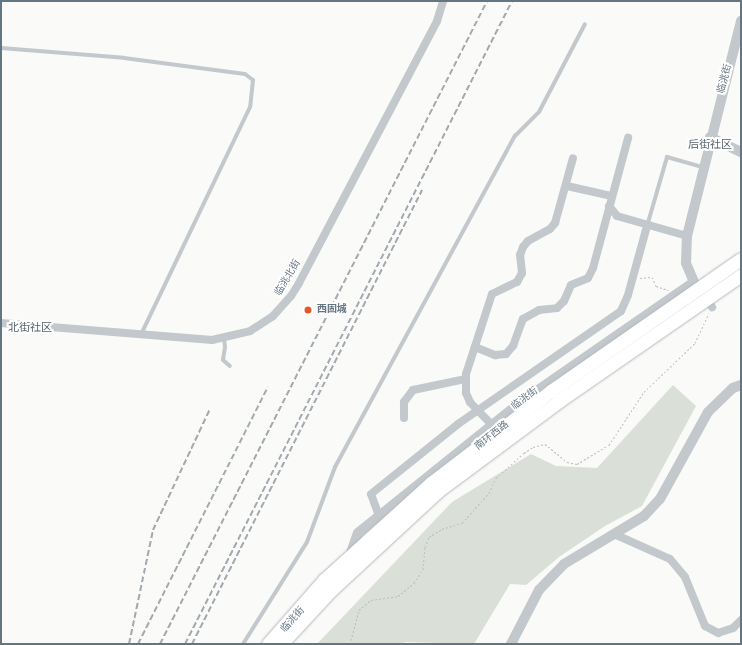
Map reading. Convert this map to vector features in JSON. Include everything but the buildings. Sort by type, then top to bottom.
[{"type":"highway","name":"南环西路","points":[[268,644],[324,580],[431,483],[551,391],[741,259]]},
{"type":"highway","name":"南环西路","points":[[281,644],[330,591],[438,491],[559,401],[741,275]]},
{"type":"street","name":"临洮北街","points":[[1,323],[192,340],[224,338],[250,331],[273,316],[291,296],[437,21],[443,1]]},
{"type":"street","name":"临洮街","points":[[272,644],[344,564],[355,546],[358,533],[522,401],[694,282],[686,263],[687,236],[710,137],[741,21]]},
{"type":"street","points":[[710,137],[741,152]]},
{"type":"street","points":[[476,347],[495,355],[506,354],[513,346],[523,319],[539,310],[557,308],[564,301],[571,285],[588,278],[593,268],[611,196],[628,138]]},
{"type":"street","points":[[492,425],[479,412],[466,393],[465,379],[492,294],[513,284],[520,278],[520,255],[523,247],[528,241],[550,229],[556,223],[567,186],[573,158]]},
{"type":"street","points":[[567,186],[611,196]]},
{"type":"street","points":[[609,206],[617,216],[647,226],[687,236]]},
{"type":"street","points":[[379,516],[371,494],[458,424],[479,412],[620,310],[634,276],[647,226]]},
{"type":"street","points":[[694,282],[712,307]]},
{"type":"street","points":[[404,418],[404,402],[413,390],[465,379]]},
{"type":"street","points":[[511,644],[539,590],[564,564],[644,516],[660,499],[708,412],[734,388],[741,385]]},
{"type":"street","points":[[614,534],[670,559],[685,578],[705,626],[718,632],[733,628],[741,620]]},
{"type":"lane","points":[[242,644],[307,542],[335,467],[514,136],[539,112],[585,24]]},
{"type":"lane","points":[[1,48],[124,58],[245,74],[253,80],[250,107],[141,335]]},
{"type":"lane","points":[[647,226],[667,156],[703,167]]},
{"type":"lane","points":[[224,338],[226,347],[222,360],[230,366]]},
{"type":"path","points":[[634,276],[642,279],[652,277],[656,286],[678,293]]},
{"type":"path","points":[[350,644],[359,610],[371,600],[398,596],[414,582],[424,569],[425,547],[429,537],[442,529],[462,523],[489,493],[496,478],[524,453],[538,444],[545,444],[566,462],[577,464],[587,460],[609,445],[644,392],[695,343],[712,307]]},
{"type":"shaded area","points":[[673,385],[696,406],[642,506],[605,526],[559,557],[526,585],[510,584],[474,644],[405,642],[403,644],[317,644],[452,502],[531,454],[556,466],[597,468]]},
{"type":"railway","points":[[160,644],[487,1]]},
{"type":"railway","points":[[185,644],[512,1]]},
{"type":"railway","points":[[192,644],[422,190]]},
{"type":"railway","points":[[138,644],[268,387]]},
{"type":"railway","points":[[129,644],[153,530],[210,409]]},
{"type":"place","name":"西固城","points":[[308,310]]},
{"type":"district","name":"后街社区","points":[[710,145]]},
{"type":"district","name":"北街社区","points":[[30,328]]}]
